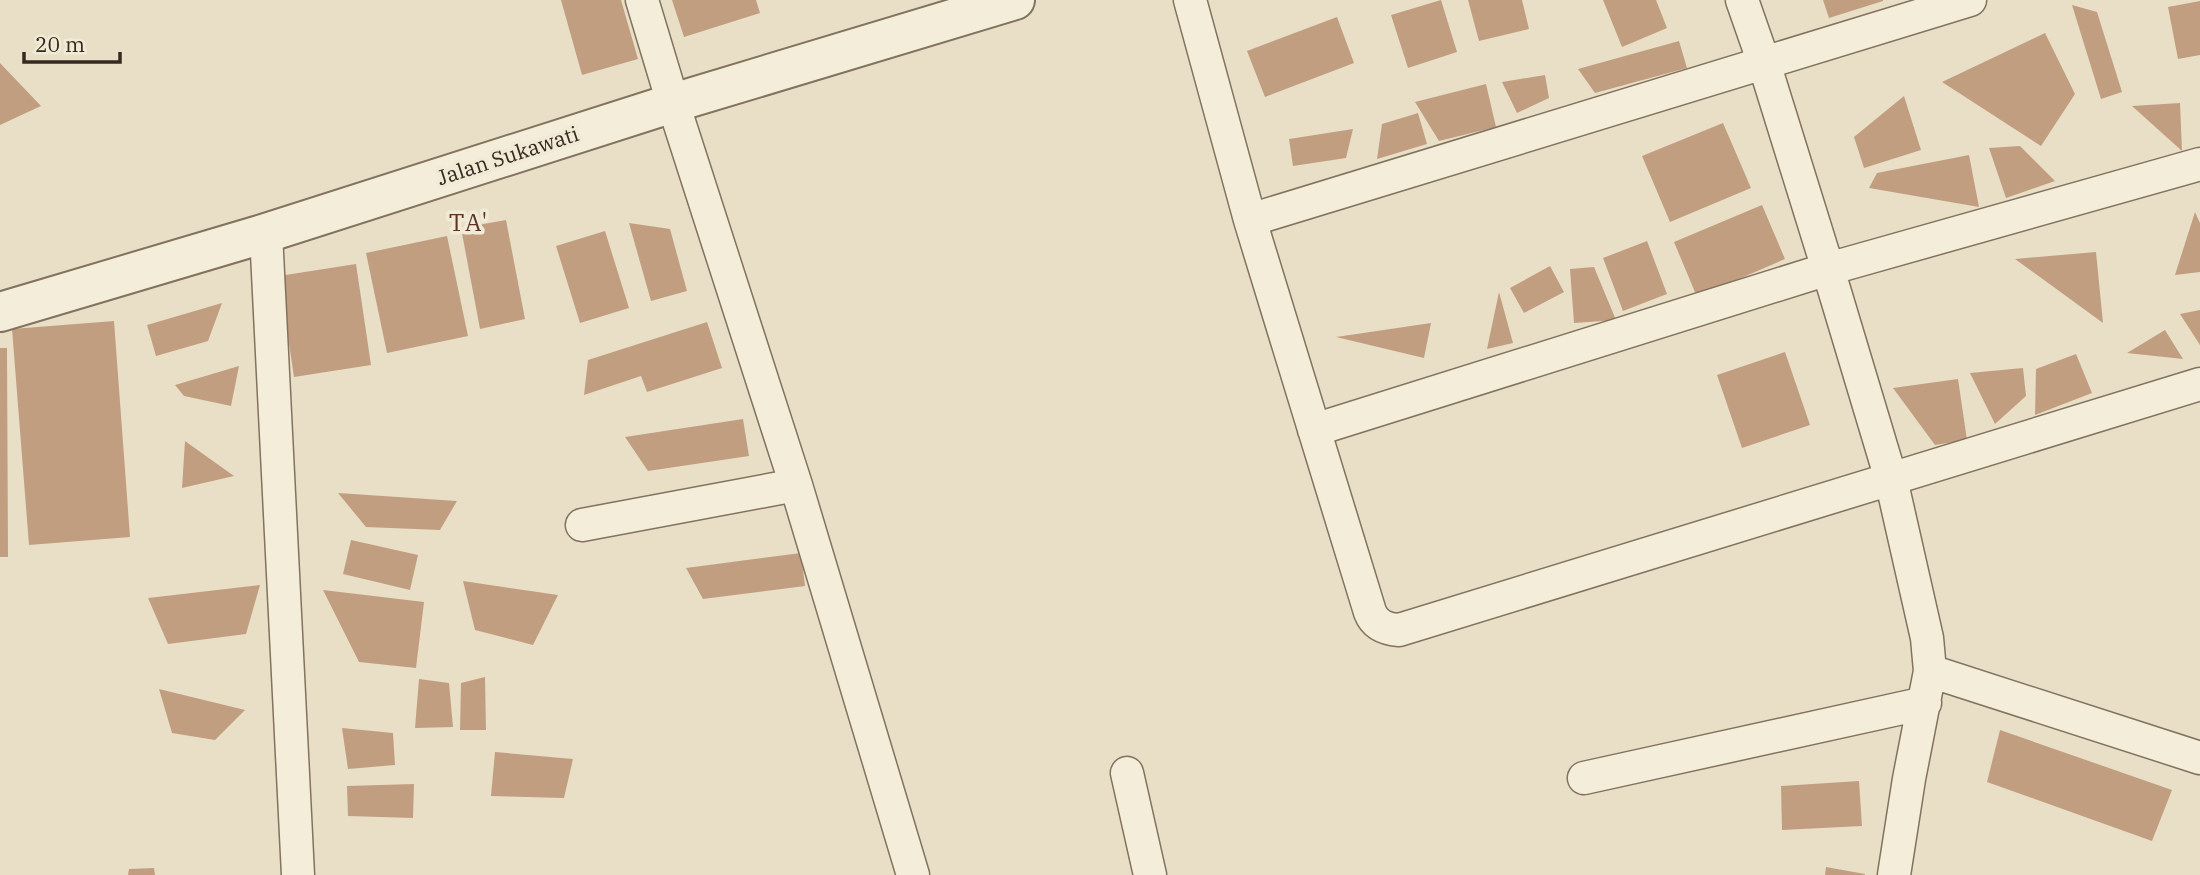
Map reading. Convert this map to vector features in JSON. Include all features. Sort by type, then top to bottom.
[{"type":"street","points":[[642,0],[796,485],[913,875]]},
{"type":"street","name":"Jalan Sukawati","points":[[0,312],[266,233],[673,103],[1016,0]]},
{"type":"street","points":[[1190,0],[1250,220],[1314,430],[1373,619],[1384,627],[1399,629],[2200,384]]},
{"type":"street","points":[[1742,0],[1764,63],[1891,479],[1927,638],[1930,671],[1894,875]]},
{"type":"street","points":[[1250,220],[1970,0]]},
{"type":"street","points":[[1314,430],[1828,269],[2200,164]]},
{"type":"street","points":[[266,233],[298,875]]},
{"type":"street","points":[[582,525],[796,485]]},
{"type":"street","points":[[1930,671],[2200,758]]},
{"type":"street","points":[[1584,778],[1925,703]]},
{"type":"street","points":[[1127,773],[1150,875]]},
{"type":"building","points":[[561,0],[621,0],[638,59],[582,75]]},
{"type":"building","points":[[672,0],[756,0],[760,13],[684,37]]},
{"type":"building","points":[[1441,0],[1457,52],[1408,68],[1391,15]]},
{"type":"building","points":[[1468,0],[1522,0],[1529,29],[1479,41]]},
{"type":"building","points":[[1603,0],[1656,0],[1667,28],[1622,47]]},
{"type":"building","points":[[1823,0],[1883,0],[1883,1],[1829,18]]},
{"type":"building","points":[[2200,1],[2200,55],[2178,59],[2168,7]]},
{"type":"building","points":[[2072,5],[2097,12],[2122,92],[2101,99]]},
{"type":"building","points":[[1337,17],[1354,63],[1265,97],[1247,51]]},
{"type":"building","points":[[2045,33],[2075,94],[2041,146],[1942,82]]},
{"type":"building","points":[[1679,41],[1687,68],[1595,93],[1578,69]]},
{"type":"building","points":[[0,63],[41,106],[0,125]]},
{"type":"building","points":[[1545,75],[1549,98],[1517,113],[1502,82]]},
{"type":"building","points":[[1486,84],[1496,127],[1439,141],[1415,102]]},
{"type":"building","points":[[1904,96],[1921,150],[1864,168],[1854,137]]},
{"type":"building","points":[[2180,103],[2182,151],[2132,106]]},
{"type":"building","points":[[1418,113],[1427,144],[1377,159],[1382,124]]},
{"type":"building","points":[[1723,123],[1751,188],[1670,222],[1642,156]]},
{"type":"building","points":[[1353,129],[1346,158],[1293,166],[1289,139]]},
{"type":"building","points":[[2020,146],[2055,181],[2006,198],[1989,148]]},
{"type":"building","points":[[1969,155],[1979,207],[1869,188],[1877,173]]},
{"type":"building","points":[[1762,205],[1785,259],[1697,297],[1674,242]]},
{"type":"building","points":[[2195,212],[2200,223],[2200,272],[2175,275]]},
{"type":"building","points":[[506,220],[525,319],[480,329],[461,228]]},
{"type":"building","points":[[629,223],[670,229],[687,291],[651,301]]},
{"type":"building","points":[[605,231],[629,308],[580,323],[556,246]]},
{"type":"building","points":[[447,236],[468,336],[387,353],[366,253]]},
{"type":"building","points":[[1647,241],[1667,294],[1623,311],[1603,258]]},
{"type":"building","points":[[2096,252],[2103,323],[2015,259]]},
{"type":"building","points":[[356,264],[371,365],[294,377],[279,276]]},
{"type":"building","points":[[1550,266],[1564,292],[1524,313],[1510,288]]},
{"type":"building","points":[[1594,267],[1616,320],[1574,323],[1570,269]]},
{"type":"building","points":[[1499,292],[1513,343],[1487,349]]},
{"type":"building","points":[[222,303],[208,341],[156,356],[147,325]]},
{"type":"building","points":[[2200,310],[2200,345],[2180,314]]},
{"type":"building","points":[[114,321],[130,537],[29,545],[12,329]]},
{"type":"building","points":[[707,322],[722,368],[647,392],[641,376],[584,395],[588,360]]},
{"type":"building","points":[[1431,323],[1424,358],[1336,337]]},
{"type":"building","points":[[2165,330],[2183,359],[2127,353]]},
{"type":"building","points":[[0,348],[7,348],[8,557],[0,557]]},
{"type":"building","points":[[1785,352],[1810,425],[1742,448],[1717,375]]},
{"type":"building","points":[[2076,354],[2092,393],[2035,415],[2036,369]]},
{"type":"building","points":[[239,366],[231,406],[184,396],[175,385]]},
{"type":"building","points":[[2023,368],[2026,396],[1995,424],[1970,373]]},
{"type":"building","points":[[1958,379],[1967,440],[1935,445],[1893,388]]},
{"type":"building","points":[[743,419],[749,456],[648,471],[625,437]]},
{"type":"building","points":[[185,441],[234,476],[182,488]]},
{"type":"building","points":[[338,493],[457,501],[440,530],[366,527]]},
{"type":"building","points":[[351,540],[418,555],[410,590],[343,574]]},
{"type":"building","points":[[801,553],[805,586],[703,599],[686,568]]},
{"type":"building","points":[[463,581],[558,595],[533,645],[475,630]]},
{"type":"building","points":[[260,585],[246,634],[168,644],[148,598]]},
{"type":"building","points":[[323,590],[424,602],[416,668],[359,662]]},
{"type":"building","points":[[485,677],[486,730],[460,730],[461,683]]},
{"type":"building","points":[[419,679],[449,683],[453,727],[415,728]]},
{"type":"building","points":[[159,689],[245,710],[215,740],[172,733]]},
{"type":"building","points":[[342,728],[393,733],[395,765],[348,769]]},
{"type":"building","points":[[2000,730],[2172,790],[2152,841],[1987,782]]},
{"type":"building","points":[[495,752],[573,759],[564,798],[491,796]]},
{"type":"building","points":[[1859,781],[1862,826],[1782,830],[1781,786]]},
{"type":"building","points":[[414,784],[413,818],[348,816],[347,786]]},
{"type":"building","points":[[1826,867],[1865,874],[1865,875],[1825,875]]},
{"type":"building","points":[[154,868],[155,875],[128,875],[129,869]]},
{"type":"district","name":"TA'","points":[[469,223]]}]
